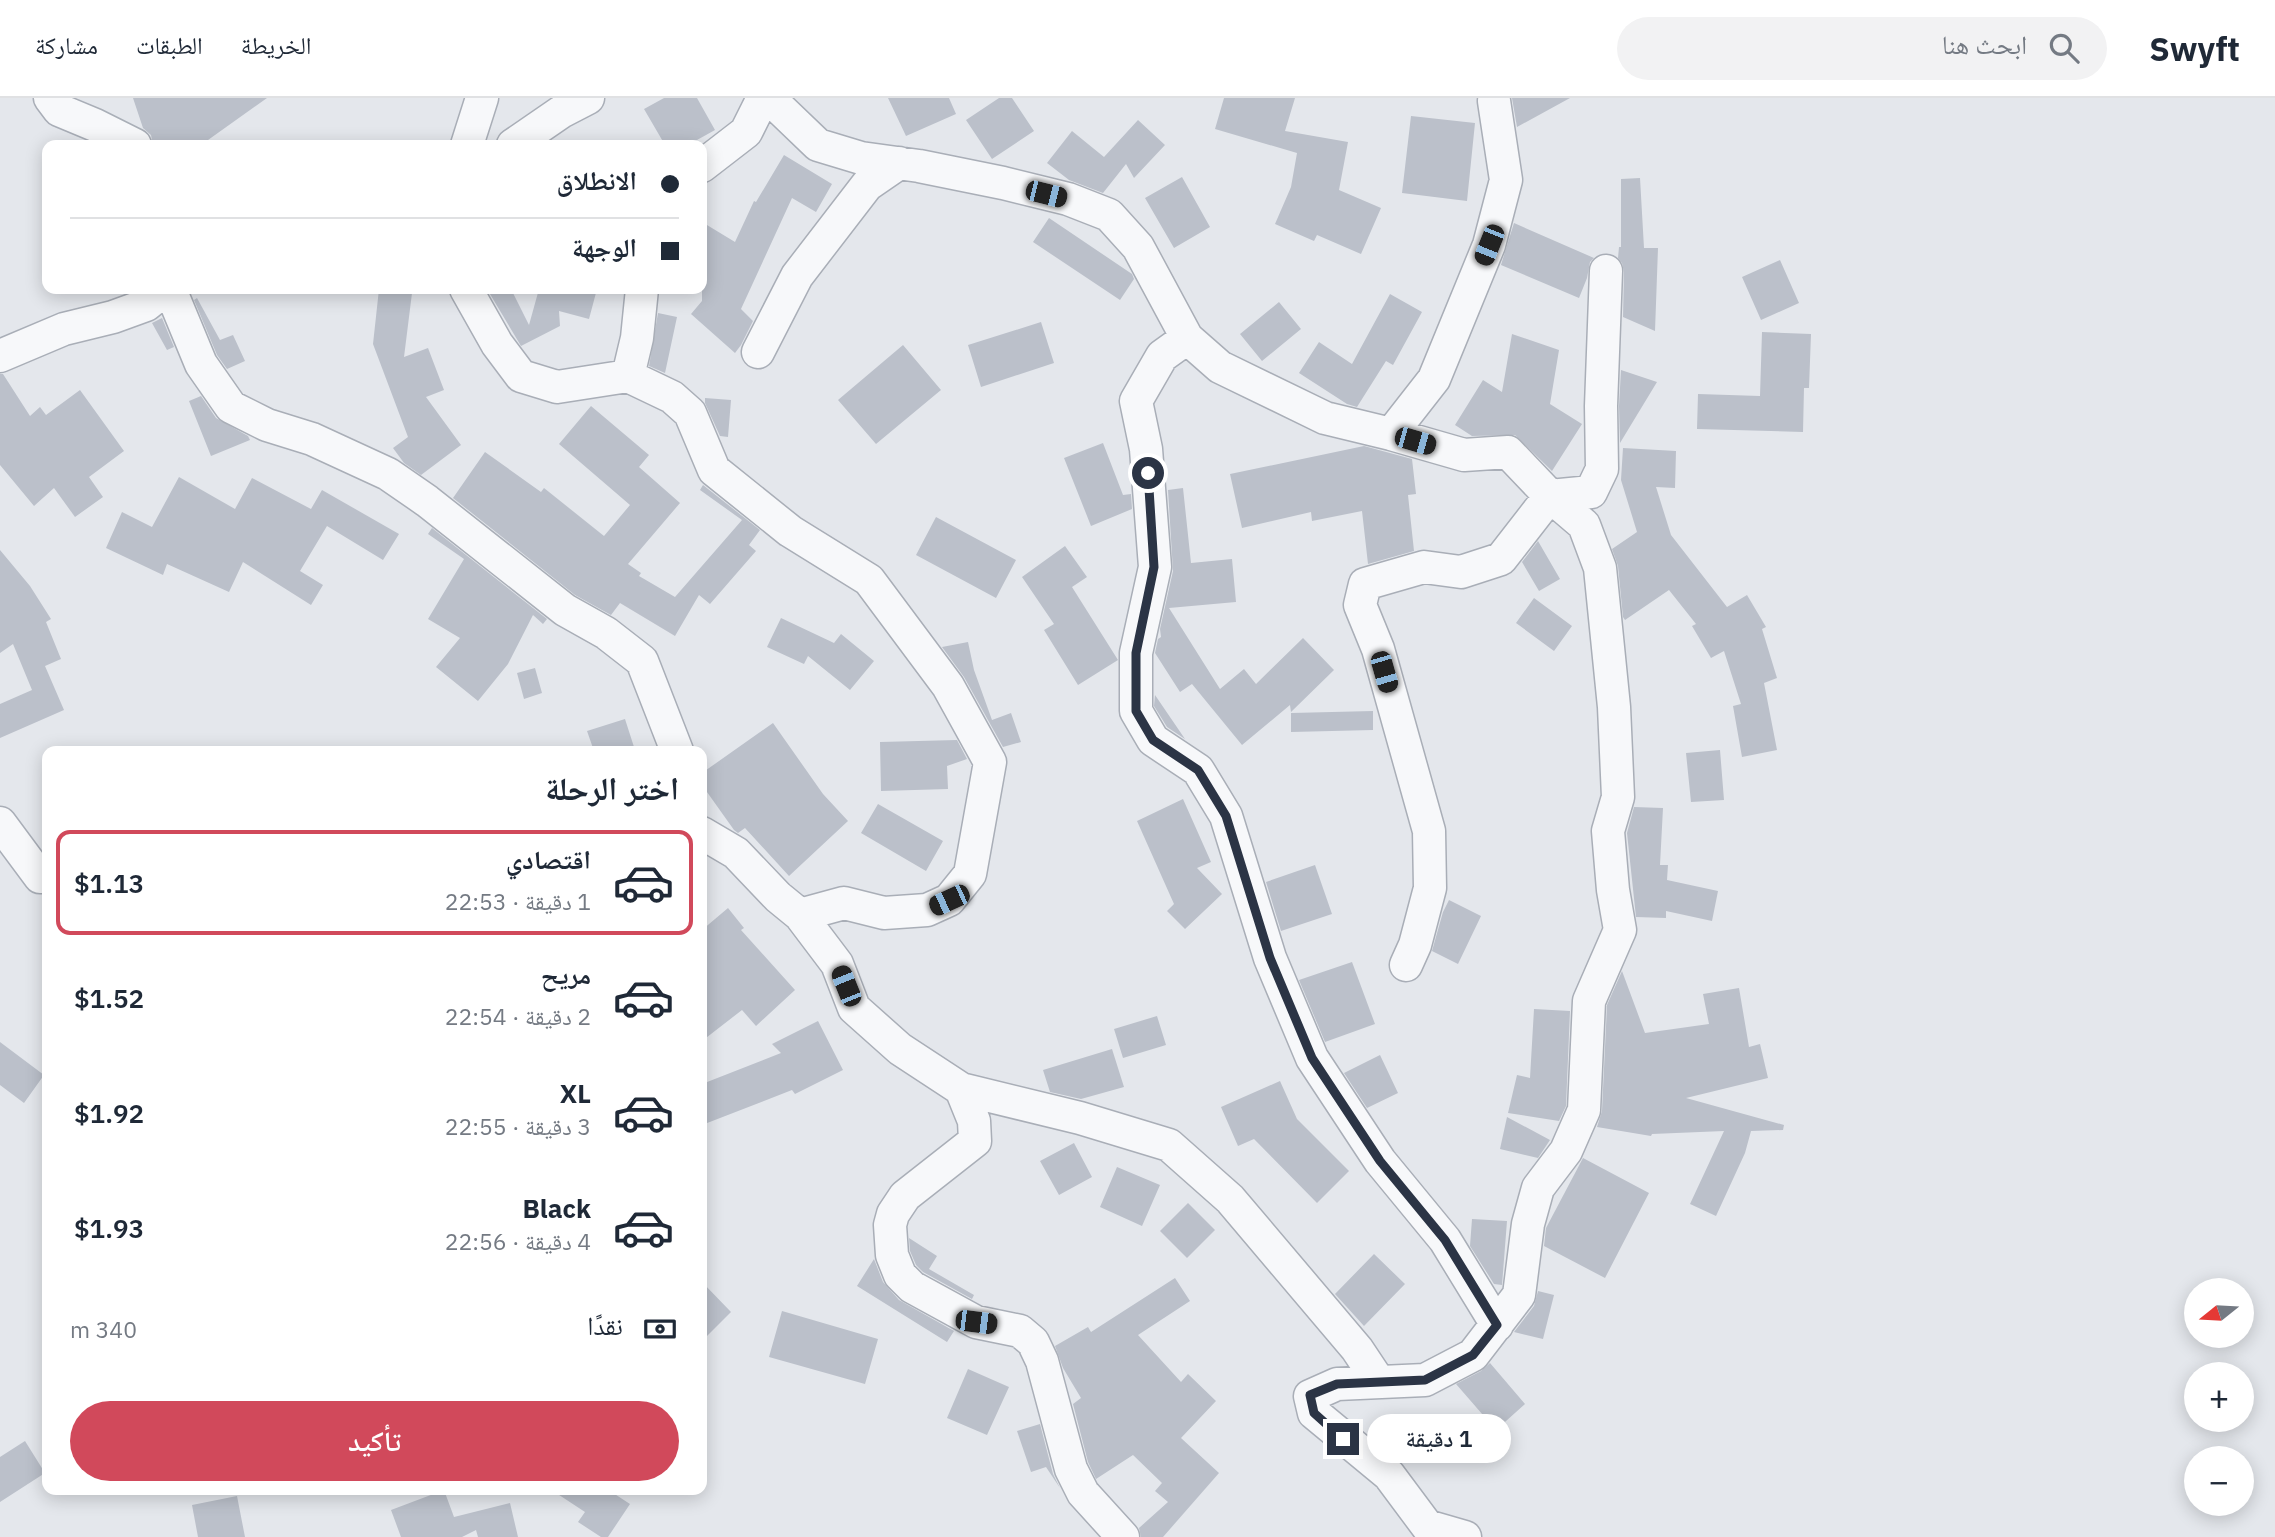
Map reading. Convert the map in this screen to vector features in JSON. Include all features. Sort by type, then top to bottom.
[{"type":"street","points":[[50,98],[59,110],[125,140]]},
{"type":"street","points":[[469,140],[482,98]]},
{"type":"street","points":[[520,140],[561,112],[588,98]]},
{"type":"street","points":[[707,162],[746,132],[763,98]]},
{"type":"street","points":[[769,98],[818,145],[861,158],[1016,186],[1068,199],[1109,215],[1138,247],[1186,338],[1220,368],[1325,418],[1464,455],[1508,452],[1550,496],[1584,525],[1600,568],[1614,707],[1618,797],[1608,831],[1613,890],[1620,930],[1590,1001],[1584,1110],[1566,1151],[1538,1188],[1528,1224],[1519,1295],[1473,1355],[1425,1380],[1337,1384],[1310,1395],[1314,1413],[1389,1475],[1427,1526],[1465,1537]]},
{"type":"street","points":[[1391,434],[1434,379],[1489,245],[1506,180],[1494,101]]},
{"type":"street","points":[[758,352],[797,276],[867,185],[899,163]]},
{"type":"street","points":[[1406,965],[1415,944],[1430,888],[1429,831],[1378,649],[1360,605],[1365,583],[1424,567],[1461,572],[1501,559],[1550,496],[1591,492],[1602,469],[1601,406],[1606,271]]},
{"type":"street","points":[[0,356],[64,329],[113,317],[146,305],[161,294]]},
{"type":"street","points":[[170,294],[201,364],[230,407],[267,425],[312,439],[388,474],[427,501],[565,610],[606,633],[642,662],[675,746]]},
{"type":"street","points":[[469,294],[496,344],[522,376],[557,387],[628,376],[672,397],[690,413],[714,470],[790,531],[869,580],[948,686],[990,762],[970,874],[949,900],[927,910],[884,913],[844,903],[800,915]]},
{"type":"street","points":[[628,376],[637,338],[641,294]]},
{"type":"street","points":[[1186,338],[1162,356],[1136,401],[1146,449],[1154,567],[1136,653],[1136,711],[1153,740],[1198,770],[1226,816],[1270,958],[1312,1058],[1380,1161],[1445,1240],[1497,1325]]},
{"type":"street","points":[[0,823],[42,877]]},
{"type":"street","points":[[707,835],[736,853],[778,897],[800,915],[837,964],[855,1008],[900,1049],[961,1089],[1080,1118],[1169,1145],[1230,1199],[1357,1349],[1379,1382]]},
{"type":"street","points":[[961,1089],[974,1121],[975,1141],[905,1196],[893,1214],[890,1226],[892,1255],[900,1275],[912,1287],[976,1322],[1020,1331],[1033,1342],[1042,1361],[1071,1468],[1083,1493],[1123,1537]]},
{"type":"building","points":[[133,98],[267,98],[208,140],[152,140],[151,135],[143,128]]},
{"type":"building","points":[[664,98],[697,98],[715,130],[697,140],[662,140],[644,109]]},
{"type":"building","points":[[888,98],[949,98],[956,114],[906,136]]},
{"type":"building","points":[[999,98],[1012,98],[1034,131],[992,159],[966,120]]},
{"type":"building","points":[[1224,98],[1295,98],[1285,131],[1348,142],[1339,190],[1381,208],[1361,254],[1317,235],[1314,241],[1275,224],[1291,187],[1297,153],[1215,129]]},
{"type":"building","points":[[1512,98],[1570,98],[1517,127]]},
{"type":"building","points":[[1411,116],[1475,123],[1467,201],[1402,193]]},
{"type":"building","points":[[1138,120],[1165,145],[1134,178],[1126,164],[1103,193],[1069,180],[1047,163],[1072,131],[1104,157]]},
{"type":"building","points":[[784,155],[832,184],[816,212],[792,198],[741,309],[753,321],[735,353],[691,314],[702,301],[702,294],[707,294],[707,225],[735,242],[754,201],[756,202]]},
{"type":"building","points":[[1182,177],[1210,227],[1174,248],[1145,198]]},
{"type":"building","points":[[1640,178],[1644,248],[1658,248],[1655,331],[1623,317],[1624,272],[1618,258],[1621,247],[1621,179]]},
{"type":"building","points":[[1049,218],[1132,274],[1134,279],[1120,300],[1033,242]]},
{"type":"building","points":[[1514,223],[1594,258],[1590,262],[1579,298],[1501,265]]},
{"type":"building","points":[[1780,260],[1799,303],[1761,320],[1742,277]]},
{"type":"building","points":[[378,294],[412,294],[404,357],[428,348],[444,390],[426,397],[461,445],[421,475],[404,463],[393,448],[408,437],[373,344]]},
{"type":"building","points":[[490,294],[514,294],[529,325],[538,294],[596,294],[589,319],[559,311],[560,326],[521,346]]},
{"type":"building","points":[[1390,294],[1422,312],[1393,365],[1386,361],[1357,407],[1347,404],[1299,373],[1319,342],[1352,364]]},
{"type":"building","points":[[197,298],[220,340],[233,335],[245,361],[227,369],[217,355],[194,300]]},
{"type":"building","points":[[1279,302],[1301,329],[1262,361],[1240,334]]},
{"type":"building","points":[[658,313],[677,317],[665,373],[649,366]]},
{"type":"building","points":[[162,318],[174,347],[167,350],[152,323]]},
{"type":"building","points":[[1041,322],[1054,363],[981,387],[968,345]]},
{"type":"building","points":[[1762,332],[1811,334],[1809,388],[1804,388],[1803,432],[1697,429],[1698,394],[1760,396]]},
{"type":"building","points":[[1512,334],[1559,350],[1550,404],[1582,424],[1552,471],[1515,435],[1472,436],[1455,425],[1483,380],[1502,392]]},
{"type":"building","points":[[903,345],[941,390],[876,444],[838,400]]},
{"type":"building","points":[[1621,370],[1657,382],[1620,443],[1619,406]]},
{"type":"building","points":[[0,374],[3,374],[30,416],[40,407],[46,415],[80,390],[124,451],[89,477],[103,497],[75,517],[54,488],[34,506],[0,465]]},
{"type":"building","points":[[201,396],[216,418],[248,436],[250,440],[211,456],[189,401]]},
{"type":"building","points":[[705,398],[731,400],[728,437],[720,436]]},
{"type":"building","points":[[591,406],[649,455],[639,467],[680,503],[628,564],[641,573],[639,576],[675,597],[742,520],[700,490],[703,485],[760,530],[749,545],[756,551],[710,604],[699,595],[675,636],[620,603],[611,615],[575,595],[453,498],[485,452],[541,492],[544,488],[604,536],[630,505],[559,444]]},
{"type":"building","points":[[1103,443],[1123,495],[1131,494],[1132,509],[1091,526],[1064,458]]},
{"type":"building","points":[[1364,446],[1412,459],[1416,494],[1408,495],[1414,551],[1368,564],[1362,511],[1312,521],[1311,512],[1242,528],[1230,474]]},
{"type":"building","points":[[1623,448],[1676,451],[1675,488],[1656,487],[1671,535],[1727,607],[1747,595],[1766,627],[1762,629],[1777,678],[1764,683],[1777,750],[1742,757],[1733,706],[1741,704],[1724,651],[1711,658],[1692,626],[1696,624],[1669,590],[1625,620],[1623,617],[1618,566],[1612,549],[1637,532],[1621,480]]},
{"type":"building","points":[[179,477],[235,509],[252,478],[311,509],[322,490],[399,534],[383,560],[327,526],[300,571],[323,585],[311,605],[243,562],[229,592],[167,564],[163,575],[106,548],[122,512],[152,527]]},
{"type":"building","points":[[1183,488],[1191,563],[1232,559],[1236,602],[1169,608],[1220,689],[1244,669],[1256,684],[1303,638],[1334,670],[1291,712],[1290,705],[1242,745],[1192,684],[1180,692],[1155,653],[1158,639],[1161,637],[1160,629],[1173,571],[1168,490]]},
{"type":"building","points":[[936,517],[1016,560],[996,598],[916,555]]},
{"type":"building","points":[[432,528],[547,619],[543,624],[533,615],[508,664],[478,701],[436,667],[460,638],[428,619],[464,559],[428,534]]},
{"type":"building","points":[[1538,541],[1560,579],[1539,591],[1522,562]]},
{"type":"building","points":[[1065,546],[1087,577],[1072,587],[1118,660],[1078,685],[1044,630],[1054,624],[1022,577]]},
{"type":"building","points":[[0,550],[30,586],[51,619],[46,622],[61,659],[45,666],[64,710],[0,738],[0,704],[32,690],[13,644],[0,653]]},
{"type":"building","points":[[1534,598],[1572,626],[1554,651],[1516,623]]},
{"type":"building","points":[[781,618],[834,643],[841,634],[874,661],[850,690],[808,656],[804,664],[767,647]]},
{"type":"building","points":[[968,642],[974,670],[992,720],[1011,713],[1021,742],[1003,747],[964,677],[942,647]]},
{"type":"building","points":[[535,668],[542,693],[524,699],[517,673]]},
{"type":"building","points":[[1155,695],[1185,739],[1167,727],[1154,706]]},
{"type":"building","points":[[1373,711],[1373,730],[1291,732],[1291,713]]},
{"type":"building","points":[[625,719],[634,746],[592,746],[587,731]]},
{"type":"building","points":[[773,723],[823,794],[848,821],[789,876],[745,828],[738,833],[734,830],[707,792],[707,769]]},
{"type":"building","points":[[957,740],[967,759],[947,766],[948,789],[881,791],[880,742]]},
{"type":"building","points":[[1720,750],[1724,800],[1691,802],[1686,753]]},
{"type":"building","points":[[1183,799],[1211,862],[1197,868],[1222,894],[1185,929],[1167,911],[1174,904],[1137,821]]},
{"type":"building","points":[[878,804],[943,841],[926,871],[861,833]]},
{"type":"building","points":[[1634,807],[1663,808],[1660,865],[1668,865],[1667,880],[1718,891],[1712,921],[1666,911],[1666,918],[1636,917],[1627,833]]},
{"type":"building","points":[[1315,865],[1332,914],[1281,931],[1266,882]]},
{"type":"building","points":[[1449,900],[1481,916],[1458,964],[1432,951]]},
{"type":"building","points":[[728,908],[744,928],[741,930],[795,990],[756,1026],[742,1010],[707,1037],[707,926]]},
{"type":"building","points":[[1352,962],[1375,1024],[1325,1042],[1299,980]]},
{"type":"building","points":[[1622,971],[1645,1033],[1709,1024],[1703,994],[1739,988],[1749,1047],[1760,1044],[1768,1078],[1686,1098],[1784,1125],[1783,1130],[1751,1131],[1745,1153],[1716,1216],[1690,1204],[1724,1131],[1651,1136],[1597,1127],[1602,1111],[1607,1005]]},
{"type":"building","points":[[1534,1009],[1570,1011],[1566,1106],[1559,1121],[1508,1113],[1517,1075],[1530,1078]]},
{"type":"building","points":[[1157,1016],[1166,1045],[1123,1058],[1114,1029]]},
{"type":"building","points":[[818,1021],[843,1070],[795,1094],[792,1090],[707,1123],[707,1082],[781,1053],[772,1044]]},
{"type":"building","points":[[0,1042],[42,1074],[42,1078],[24,1103],[0,1085]]},
{"type":"building","points":[[1112,1049],[1124,1087],[1081,1099],[1050,1092],[1043,1070]]},
{"type":"building","points":[[1380,1055],[1398,1093],[1367,1108],[1344,1073]]},
{"type":"building","points":[[1280,1081],[1297,1119],[1349,1171],[1317,1203],[1254,1139],[1238,1146],[1221,1107]]},
{"type":"building","points":[[1507,1117],[1550,1140],[1538,1158],[1500,1149]]},
{"type":"building","points":[[1074,1143],[1092,1177],[1059,1195],[1040,1161]]},
{"type":"building","points":[[1583,1158],[1649,1193],[1605,1278],[1544,1246],[1546,1228]]},
{"type":"building","points":[[1117,1167],[1160,1185],[1142,1226],[1100,1207]]},
{"type":"building","points":[[1188,1203],[1215,1230],[1187,1258],[1160,1231]]},
{"type":"building","points":[[1472,1219],[1507,1221],[1502,1285],[1494,1284],[1470,1246]]},
{"type":"building","points":[[909,1238],[937,1256],[929,1269],[974,1295],[972,1299],[923,1272],[916,1265],[910,1251]]},
{"type":"building","points":[[1374,1254],[1405,1284],[1364,1326],[1335,1294]]},
{"type":"building","points":[[874,1259],[883,1282],[899,1300],[954,1331],[947,1342],[857,1286]]},
{"type":"building","points":[[1175,1278],[1190,1301],[1138,1335],[1181,1382],[1188,1374],[1216,1401],[1181,1438],[1219,1473],[1163,1537],[1141,1537],[1139,1528],[1168,1502],[1155,1491],[1162,1483],[1133,1455],[1096,1479],[1088,1462],[1073,1404],[1081,1398],[1063,1368],[1055,1346],[1088,1327],[1091,1332]]},
{"type":"building","points":[[707,1287],[731,1312],[707,1336]]},
{"type":"building","points":[[1538,1291],[1554,1295],[1543,1339],[1514,1332],[1534,1306]]},
{"type":"building","points":[[782,1311],[878,1339],[865,1384],[769,1357]]},
{"type":"building","points":[[1490,1363],[1525,1404],[1496,1430],[1456,1384]]},
{"type":"building","points":[[968,1369],[1009,1387],[987,1435],[947,1418]]},
{"type":"building","points":[[1040,1424],[1053,1474],[1060,1488],[1046,1467],[1031,1472],[1017,1431]]},
{"type":"building","points":[[25,1441],[42,1468],[42,1475],[0,1502],[0,1457]]},
{"type":"building","points":[[431,1495],[446,1495],[454,1517],[510,1503],[518,1537],[478,1537],[476,1530],[462,1537],[401,1537],[391,1510]]},
{"type":"building","points":[[559,1495],[616,1495],[630,1504],[608,1537],[601,1537],[578,1522],[585,1512]]},
{"type":"building","points":[[237,1496],[245,1537],[198,1537],[192,1505]]},
{"type":"route","points":[[1148,473],[1154,567],[1136,653],[1136,711],[1153,740],[1198,770],[1226,816],[1270,958],[1312,1058],[1380,1161],[1445,1240],[1497,1325],[1473,1355],[1425,1380],[1337,1384],[1310,1395],[1314,1413],[1343,1439]]}]
